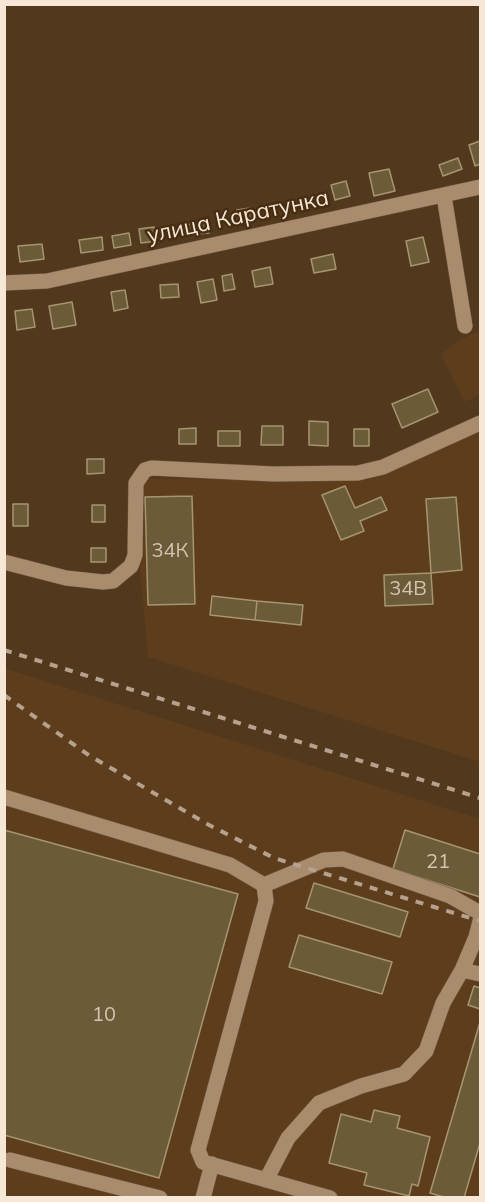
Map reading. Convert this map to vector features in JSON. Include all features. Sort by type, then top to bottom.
[{"type":"street","name":"улица Каратунка","points":[[4,283],[47,281],[480,187]]},
{"type":"street","points":[[444,196],[465,326]]},
{"type":"street","points":[[4,562],[66,578],[103,582],[113,580],[131,566],[135,555],[136,483],[145,470],[152,468],[273,474],[358,473],[383,467],[480,423]]},
{"type":"street","points":[[4,797],[230,866],[264,885]]},
{"type":"street","points":[[264,885],[324,860],[343,859],[450,896],[480,913]]},
{"type":"street","points":[[264,885],[266,901],[198,1150],[203,1162],[330,1197]]},
{"type":"street","points":[[266,1179],[288,1138],[319,1103],[362,1086],[404,1074],[426,1051],[443,1003],[462,970],[480,921]]},
{"type":"street","points":[[462,970],[480,974]]},
{"type":"street","points":[[9,1160],[160,1197]]},
{"type":"street","points":[[203,1197],[212,1164]]},
{"type":"shaded area","points":[[480,330],[480,395],[464,402],[441,354],[456,342]]},
{"type":"shaded area","points":[[480,432],[480,762],[148,657],[140,568],[143,479],[367,480]]},
{"type":"shaded area","points":[[4,668],[480,819],[480,1197],[5,1197]]},
{"type":"building","points":[[480,141],[480,164],[475,166],[469,145]]},
{"type":"building","points":[[458,158],[462,169],[443,176],[439,165]]},
{"type":"building","points":[[389,169],[395,191],[374,196],[369,173]]},
{"type":"building","points":[[346,181],[350,196],[335,200],[331,185]]},
{"type":"building","points":[[250,208],[253,219],[239,221],[237,210]]},
{"type":"building","points":[[208,222],[209,233],[184,235],[183,225]]},
{"type":"building","points":[[154,227],[157,241],[141,243],[139,229]]},
{"type":"building","points":[[129,233],[131,245],[114,248],[112,236]]},
{"type":"building","points":[[102,237],[103,250],[81,253],[79,240]]},
{"type":"building","points":[[423,237],[429,262],[411,266],[406,241]]},
{"type":"building","points":[[42,244],[44,259],[20,262],[18,246]]},
{"type":"building","points":[[333,254],[336,269],[314,273],[311,259]]},
{"type":"building","points":[[270,267],[273,284],[255,287],[252,271]]},
{"type":"building","points":[[232,274],[235,289],[224,291],[222,276]]},
{"type":"building","points":[[213,279],[217,300],[201,303],[197,282]]},
{"type":"building","points":[[178,284],[179,297],[161,298],[160,285]]},
{"type":"building","points":[[125,290],[128,308],[114,311],[111,292]]},
{"type":"building","points":[[72,302],[76,325],[53,329],[49,306]]},
{"type":"building","points":[[32,309],[35,327],[17,330],[15,311]]},
{"type":"building","points":[[428,389],[438,412],[402,428],[392,404]]},
{"type":"building","points":[[309,421],[328,422],[328,446],[309,445]]},
{"type":"building","points":[[262,426],[283,426],[283,445],[261,445]]},
{"type":"building","points":[[196,428],[196,444],[179,444],[179,429]]},
{"type":"building","points":[[354,429],[369,429],[369,446],[354,446]]},
{"type":"building","points":[[218,431],[240,431],[240,446],[218,446]]},
{"type":"building","points":[[87,459],[104,459],[104,473],[87,474]]},
{"type":"building","points":[[345,486],[355,508],[381,497],[387,510],[360,521],[364,531],[341,540],[322,495]]},
{"type":"building","points":[[192,496],[195,604],[148,605],[145,497]]},
{"type":"building","points":[[456,497],[462,570],[431,573],[426,499]]},
{"type":"building","points":[[13,504],[28,504],[28,526],[13,526]]},
{"type":"building","points":[[92,505],[105,505],[105,522],[92,522]]},
{"type":"building","points":[[91,548],[106,548],[106,562],[91,562]]},
{"type":"building","points":[[431,573],[433,604],[385,606],[384,575]]},
{"type":"building","points":[[212,596],[257,601],[255,620],[210,615]]},
{"type":"building","points":[[257,601],[303,605],[301,625],[255,620]]},
{"type":"building","points":[[4,830],[238,894],[159,1178],[4,1135]]},
{"type":"building","points":[[405,830],[480,854],[480,897],[393,869]]},
{"type":"building","points":[[314,883],[408,912],[400,937],[306,908]]},
{"type":"building","points":[[299,935],[392,962],[382,994],[289,967]]},
{"type":"building","points":[[474,986],[480,988],[480,1009],[468,1005]]},
{"type":"building","points":[[480,1022],[480,1143],[464,1198],[447,1198],[430,1193]]},
{"type":"building","points":[[374,1110],[400,1116],[397,1128],[430,1137],[418,1186],[412,1184],[409,1196],[364,1185],[367,1173],[329,1163],[341,1114],[371,1122]]},
{"type":"railway","points":[[4,650],[480,798]]},
{"type":"railway","points":[[4,695],[90,756],[209,825],[274,858],[480,921]]}]
